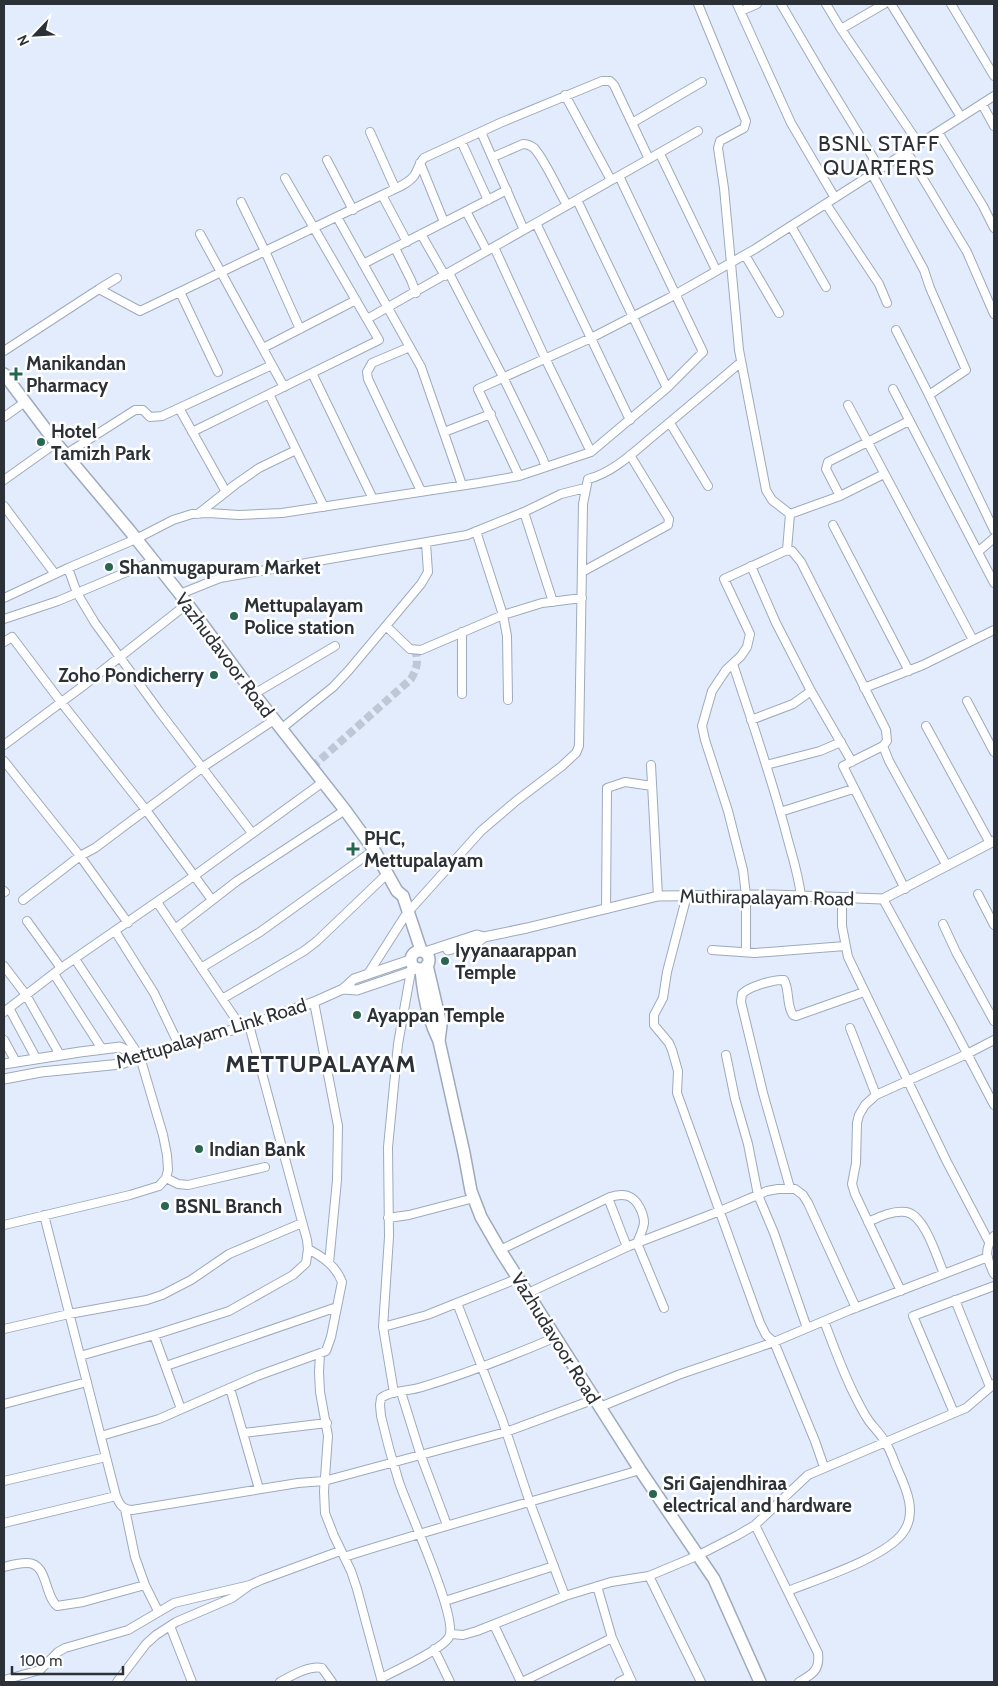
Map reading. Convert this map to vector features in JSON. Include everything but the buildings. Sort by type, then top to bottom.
[{"type":"main road","name":"Vazhudavoor Road","points":[[4,374],[56,443],[180,594],[254,694],[345,810],[388,873],[397,891],[397,900],[407,913],[419,960],[441,1026],[439,1041],[471,1191],[481,1217],[640,1470],[714,1579],[760,1682]]},
{"type":"street","points":[[698,4],[746,121],[744,128],[720,141],[718,148],[741,362],[766,490],[772,500],[790,514]]},
{"type":"street","points":[[757,4],[739,7],[790,123],[835,198]]},
{"type":"street","points":[[781,4],[880,169]]},
{"type":"street","points":[[826,4],[841,30],[919,144]]},
{"type":"street","points":[[841,30],[884,4]]},
{"type":"street","points":[[891,4],[961,117]]},
{"type":"street","points":[[950,4],[994,76]]},
{"type":"street","points":[[99,289],[140,311],[382,196],[414,175],[424,158],[565,95],[602,81],[610,81],[614,85],[649,159]]},
{"type":"street","points":[[632,123],[702,82]]},
{"type":"street","points":[[565,95],[611,180]]},
{"type":"street","points":[[519,476],[478,389],[591,338],[676,294],[791,226],[994,96]]},
{"type":"street","points":[[982,104],[994,126]]},
{"type":"street","points":[[367,319],[416,293],[698,131]]},
{"type":"street","points":[[370,132],[395,188]]},
{"type":"street","points":[[481,132],[524,230]]},
{"type":"street","points":[[938,132],[978,197],[994,228]]},
{"type":"street","points":[[461,141],[488,200]]},
{"type":"street","points":[[493,157],[523,144],[528,144],[535,150],[567,205]]},
{"type":"street","points":[[907,152],[967,252],[994,314]]},
{"type":"street","points":[[660,154],[716,270]]},
{"type":"street","points":[[327,160],[353,210]]},
{"type":"street","points":[[420,163],[444,222]]},
{"type":"street","points":[[872,174],[924,270],[966,370],[929,395]]},
{"type":"street","points":[[4,598],[136,539],[173,520],[208,513],[262,515],[462,485],[480,484],[519,476],[591,452],[666,388],[703,352],[619,176]]},
{"type":"street","points":[[192,432],[379,340],[285,178]]},
{"type":"street","points":[[363,264],[507,190]]},
{"type":"street","points":[[382,196],[406,242]]},
{"type":"street","points":[[576,200],[666,388]]},
{"type":"street","points":[[241,202],[300,329]]},
{"type":"street","points":[[826,204],[879,284],[887,303]]},
{"type":"street","points":[[466,211],[491,249],[591,452]]},
{"type":"street","points":[[337,217],[421,367],[462,485]]},
{"type":"street","points":[[536,224],[630,420]]},
{"type":"street","points":[[791,226],[826,287]]},
{"type":"street","points":[[200,234],[284,387]]},
{"type":"street","points":[[421,234],[447,274],[504,377],[546,467]]},
{"type":"street","points":[[395,248],[416,293]]},
{"type":"street","points":[[745,254],[779,313]]},
{"type":"street","points":[[4,351],[117,278]]},
{"type":"street","points":[[180,292],[218,372]]},
{"type":"street","points":[[263,348],[356,300]]},
{"type":"street","points":[[896,330],[994,530]]},
{"type":"street","points":[[410,347],[372,363],[367,369],[367,376],[421,491]]},
{"type":"street","points":[[368,974],[407,913],[481,831],[576,753],[579,746],[582,572],[585,488],[588,480],[604,473],[630,454],[741,362]]},
{"type":"street","points":[[66,454],[136,410],[143,410],[153,418],[162,416],[272,365]]},
{"type":"street","points":[[312,373],[373,499]]},
{"type":"street","points":[[893,389],[994,583]]},
{"type":"street","points":[[270,394],[324,507]]},
{"type":"street","points":[[4,417],[25,402]]},
{"type":"street","points":[[848,405],[972,640]]},
{"type":"street","points":[[179,408],[226,492]]},
{"type":"street","points":[[444,432],[490,414]]},
{"type":"street","points":[[840,496],[826,469],[826,465],[833,459],[909,421]]},
{"type":"street","points":[[670,422],[708,486]]},
{"type":"street","points":[[4,480],[56,443]]},
{"type":"street","points":[[198,514],[259,468],[296,450]]},
{"type":"street","points":[[582,572],[668,525],[669,519],[630,454]]},
{"type":"street","points":[[790,514],[840,496],[884,474]]},
{"type":"street","points":[[180,594],[220,578],[467,535],[524,512],[561,494],[585,488]]},
{"type":"street","points":[[4,506],[55,574]]},
{"type":"street","points":[[524,512],[553,602]]},
{"type":"street","points":[[787,550],[790,514]]},
{"type":"street","points":[[833,525],[909,671]]},
{"type":"street","points":[[476,532],[503,615],[507,636],[508,700]]},
{"type":"street","points":[[979,551],[994,538]]},
{"type":"street","points":[[23,900],[80,856],[95,848],[203,767],[278,724],[333,688],[427,576],[426,543]]},
{"type":"street","points":[[746,952],[746,895],[743,870],[728,811],[702,726],[712,691],[747,648],[750,634],[724,580],[787,550],[792,551],[800,562],[886,730],[888,736],[883,746],[843,766],[905,889]]},
{"type":"street","points":[[4,619],[77,593],[153,561]]},
{"type":"street","points":[[751,566],[776,623],[811,691],[852,762]]},
{"type":"street","points":[[68,568],[77,593],[95,623],[252,833]]},
{"type":"street","points":[[386,626],[410,649],[421,650],[503,615],[542,603],[582,598]]},
{"type":"street","points":[[4,745],[187,604]]},
{"type":"street","points":[[864,688],[909,671],[994,630]]},
{"type":"street","points":[[462,632],[462,694]]},
{"type":"street","points":[[4,642],[12,637],[146,810],[212,900]]},
{"type":"street","points":[[254,694],[335,646]]},
{"type":"street","points":[[733,664],[798,872],[801,896]]},
{"type":"street","points":[[751,720],[787,706],[811,691]]},
{"type":"street","points":[[967,701],[994,752]]},
{"type":"street","points":[[926,726],[992,842],[883,900],[994,1106]]},
{"type":"street","points":[[766,765],[820,751],[841,742]]},
{"type":"street","points":[[883,746],[889,761],[948,866]]},
{"type":"street","points":[[4,761],[80,856],[128,923]]},
{"type":"street","points":[[650,765],[662,896]]},
{"type":"street","points":[[36,1058],[6,1010],[61,968],[158,902],[323,782]]},
{"type":"street","points":[[606,909],[607,788],[625,782],[652,786]]},
{"type":"street","points":[[780,812],[853,789]]},
{"type":"street","points":[[175,929],[237,881],[345,810]]},
{"type":"street","points":[[201,968],[260,932],[374,850]]},
{"type":"street","points":[[222,999],[317,942],[388,873]]},
{"type":"street","points":[[978,894],[994,925]]},
{"type":"street","points":[[684,895],[663,998],[653,1021],[655,1029],[663,1036],[672,1050],[678,1071],[677,1093],[760,1323],[766,1335],[774,1342],[824,1467]]},
{"type":"street","name":"Muthirapalayam Road","points":[[419,960],[478,942],[484,937],[662,896],[746,895],[883,900]]},
{"type":"street","points":[[842,898],[842,926],[848,958],[947,1162],[992,1239],[987,1248],[994,1274]]},
{"type":"street","points":[[80,1356],[154,1335],[236,1308],[293,1275],[306,1263],[308,1249],[302,1224],[245,1026],[222,999],[158,902]]},
{"type":"street","points":[[27,921],[61,968]]},
{"type":"street","points":[[943,924],[956,952],[994,1021]]},
{"type":"street","points":[[115,931],[154,993],[179,1045]]},
{"type":"street","points":[[712,950],[774,952],[845,946]]},
{"type":"street","points":[[4,1225],[159,1186],[166,1178],[168,1170],[167,1155],[163,1135],[140,1057],[75,959]]},
{"type":"street","points":[[343,989],[356,990],[419,960]]},
{"type":"street","points":[[419,960],[398,1044],[388,1147],[389,1237],[384,1297],[384,1327],[398,1392],[447,1525]]},
{"type":"street","name":"Mettupalayam Link Road","points":[[4,1079],[41,1072],[121,1064],[245,1026],[314,1002],[343,989],[354,979],[419,960]]},
{"type":"street","points":[[4,966],[26,995],[60,1055]]},
{"type":"street","points":[[54,974],[102,1049]]},
{"type":"street","points":[[790,1188],[763,1093],[741,1002],[742,994],[752,988],[777,980],[784,980],[789,997],[790,1010],[796,1016],[864,992]]},
{"type":"street","points":[[314,1002],[338,1126],[337,1180],[329,1263]]},
{"type":"street","points":[[850,1028],[876,1095]]},
{"type":"street","points":[[4,1040],[16,1062]]},
{"type":"street","points":[[901,1291],[854,1194],[852,1184],[856,1163],[859,1115],[865,1105],[876,1095],[994,1040]]},
{"type":"street","points":[[4,1064],[120,1047],[140,1057]]},
{"type":"street","points":[[726,1055],[735,1099],[748,1144],[758,1195],[774,1233],[808,1328]]},
{"type":"street","points":[[166,1178],[178,1184],[188,1185],[265,1167]]},
{"type":"street","points":[[528,1294],[627,1247],[758,1195],[778,1188],[790,1188],[798,1191],[808,1203],[856,1308]]},
{"type":"street","points":[[500,1250],[610,1197],[620,1194],[629,1195],[635,1199],[642,1214],[644,1222],[637,1243],[664,1308]]},
{"type":"street","points":[[388,1218],[410,1215],[474,1198]]},
{"type":"street","points":[[610,1203],[627,1247]]},
{"type":"street","points":[[868,1222],[897,1212],[913,1214],[924,1226],[944,1274]]},
{"type":"street","points":[[44,1215],[116,1496],[119,1504],[125,1509],[132,1510],[324,1480],[421,1456],[506,1432],[598,1403],[774,1342],[988,1257]]},
{"type":"street","points":[[4,1329],[69,1314],[147,1300],[162,1295],[191,1280],[229,1254],[302,1224]]},
{"type":"street","points":[[101,1436],[151,1422],[257,1376],[326,1351],[329,1346],[342,1282],[329,1263],[308,1249]]},
{"type":"street","points":[[384,1327],[412,1320],[519,1278]]},
{"type":"street","points":[[954,1413],[914,1316],[994,1286]]},
{"type":"street","points":[[451,1634],[470,1633],[565,1596],[597,1586],[649,1576],[699,1555],[755,1525],[808,1475],[966,1408],[992,1386],[955,1300]]},
{"type":"street","points":[[457,1302],[565,1596]]},
{"type":"street","points":[[166,1366],[337,1307]]},
{"type":"street","points":[[788,1591],[853,1566],[895,1541],[904,1532],[909,1518],[910,1504],[906,1489],[886,1442],[870,1421],[856,1397],[824,1321]]},
{"type":"street","points":[[154,1335],[181,1409]]},
{"type":"street","points":[[320,1354],[320,1392],[328,1436],[324,1480],[325,1513],[351,1571],[382,1680],[448,1640],[451,1634],[445,1601],[399,1483],[383,1425],[380,1401],[384,1396],[420,1388],[482,1367],[556,1336]]},
{"type":"street","points":[[4,1404],[87,1382]]},
{"type":"street","points":[[230,1388],[259,1489]]},
{"type":"street","points":[[243,1433],[327,1423]]},
{"type":"street","points":[[4,1481],[106,1457]]},
{"type":"street","points":[[4,1680],[40,1670],[58,1652],[65,1648],[128,1630],[174,1602],[250,1585],[342,1554],[530,1503],[640,1470]]},
{"type":"street","points":[[4,1523],[116,1496]]},
{"type":"street","points":[[125,1509],[135,1557],[145,1585],[158,1611]]},
{"type":"street","points":[[755,1525],[818,1653],[819,1660],[815,1671],[799,1682]]},
{"type":"street","points":[[4,1567],[26,1562],[37,1566],[44,1576],[50,1598],[57,1606],[83,1602],[145,1585]]},
{"type":"street","points":[[445,1601],[554,1566]]},
{"type":"street","points":[[649,1576],[701,1682]]},
{"type":"street","points":[[117,1682],[146,1644],[170,1626],[232,1598],[250,1585]]},
{"type":"street","points":[[597,1586],[612,1638],[631,1680],[619,1682]]},
{"type":"street","points":[[494,1625],[521,1682],[612,1638]]},
{"type":"street","points":[[170,1626],[192,1682]]},
{"type":"street","points":[[434,1649],[450,1682]]},
{"type":"street","points":[[280,1682],[317,1667],[322,1668],[332,1682]]},
{"type":"tunnel","points":[[312,767],[411,679],[417,665],[415,650]]},
{"type":"place","name":"Manikandan Pharmacy","points":[[16,374]]},
{"type":"place","name":"Hotel Tamizh Park","points":[[41,442]]},
{"type":"place","name":"Shanmugapuram Market","points":[[109,567]]},
{"type":"place","name":"Mettupalayam Police station","points":[[234,616]]},
{"type":"place","name":"Zoho Pondicherry","points":[[214,675]]},
{"type":"place","name":"PHC, Mettupalayam","points":[[353,849]]},
{"type":"place","name":"Iyyanaarappan Temple","points":[[445,961]]},
{"type":"place","name":"Ayappan Temple","points":[[357,1015]]},
{"type":"place","name":"Indian Bank","points":[[199,1149]]},
{"type":"place","name":"BSNL Branch","points":[[165,1206]]},
{"type":"place","name":"Sri Gajendhiraa electrical and hardware","points":[[653,1494]]},
{"type":"district","name":"BSNL STAFF QUARTERS","points":[[879,156]]},
{"type":"district","name":"METTUPALAYAM","points":[[321,1064]]}]
